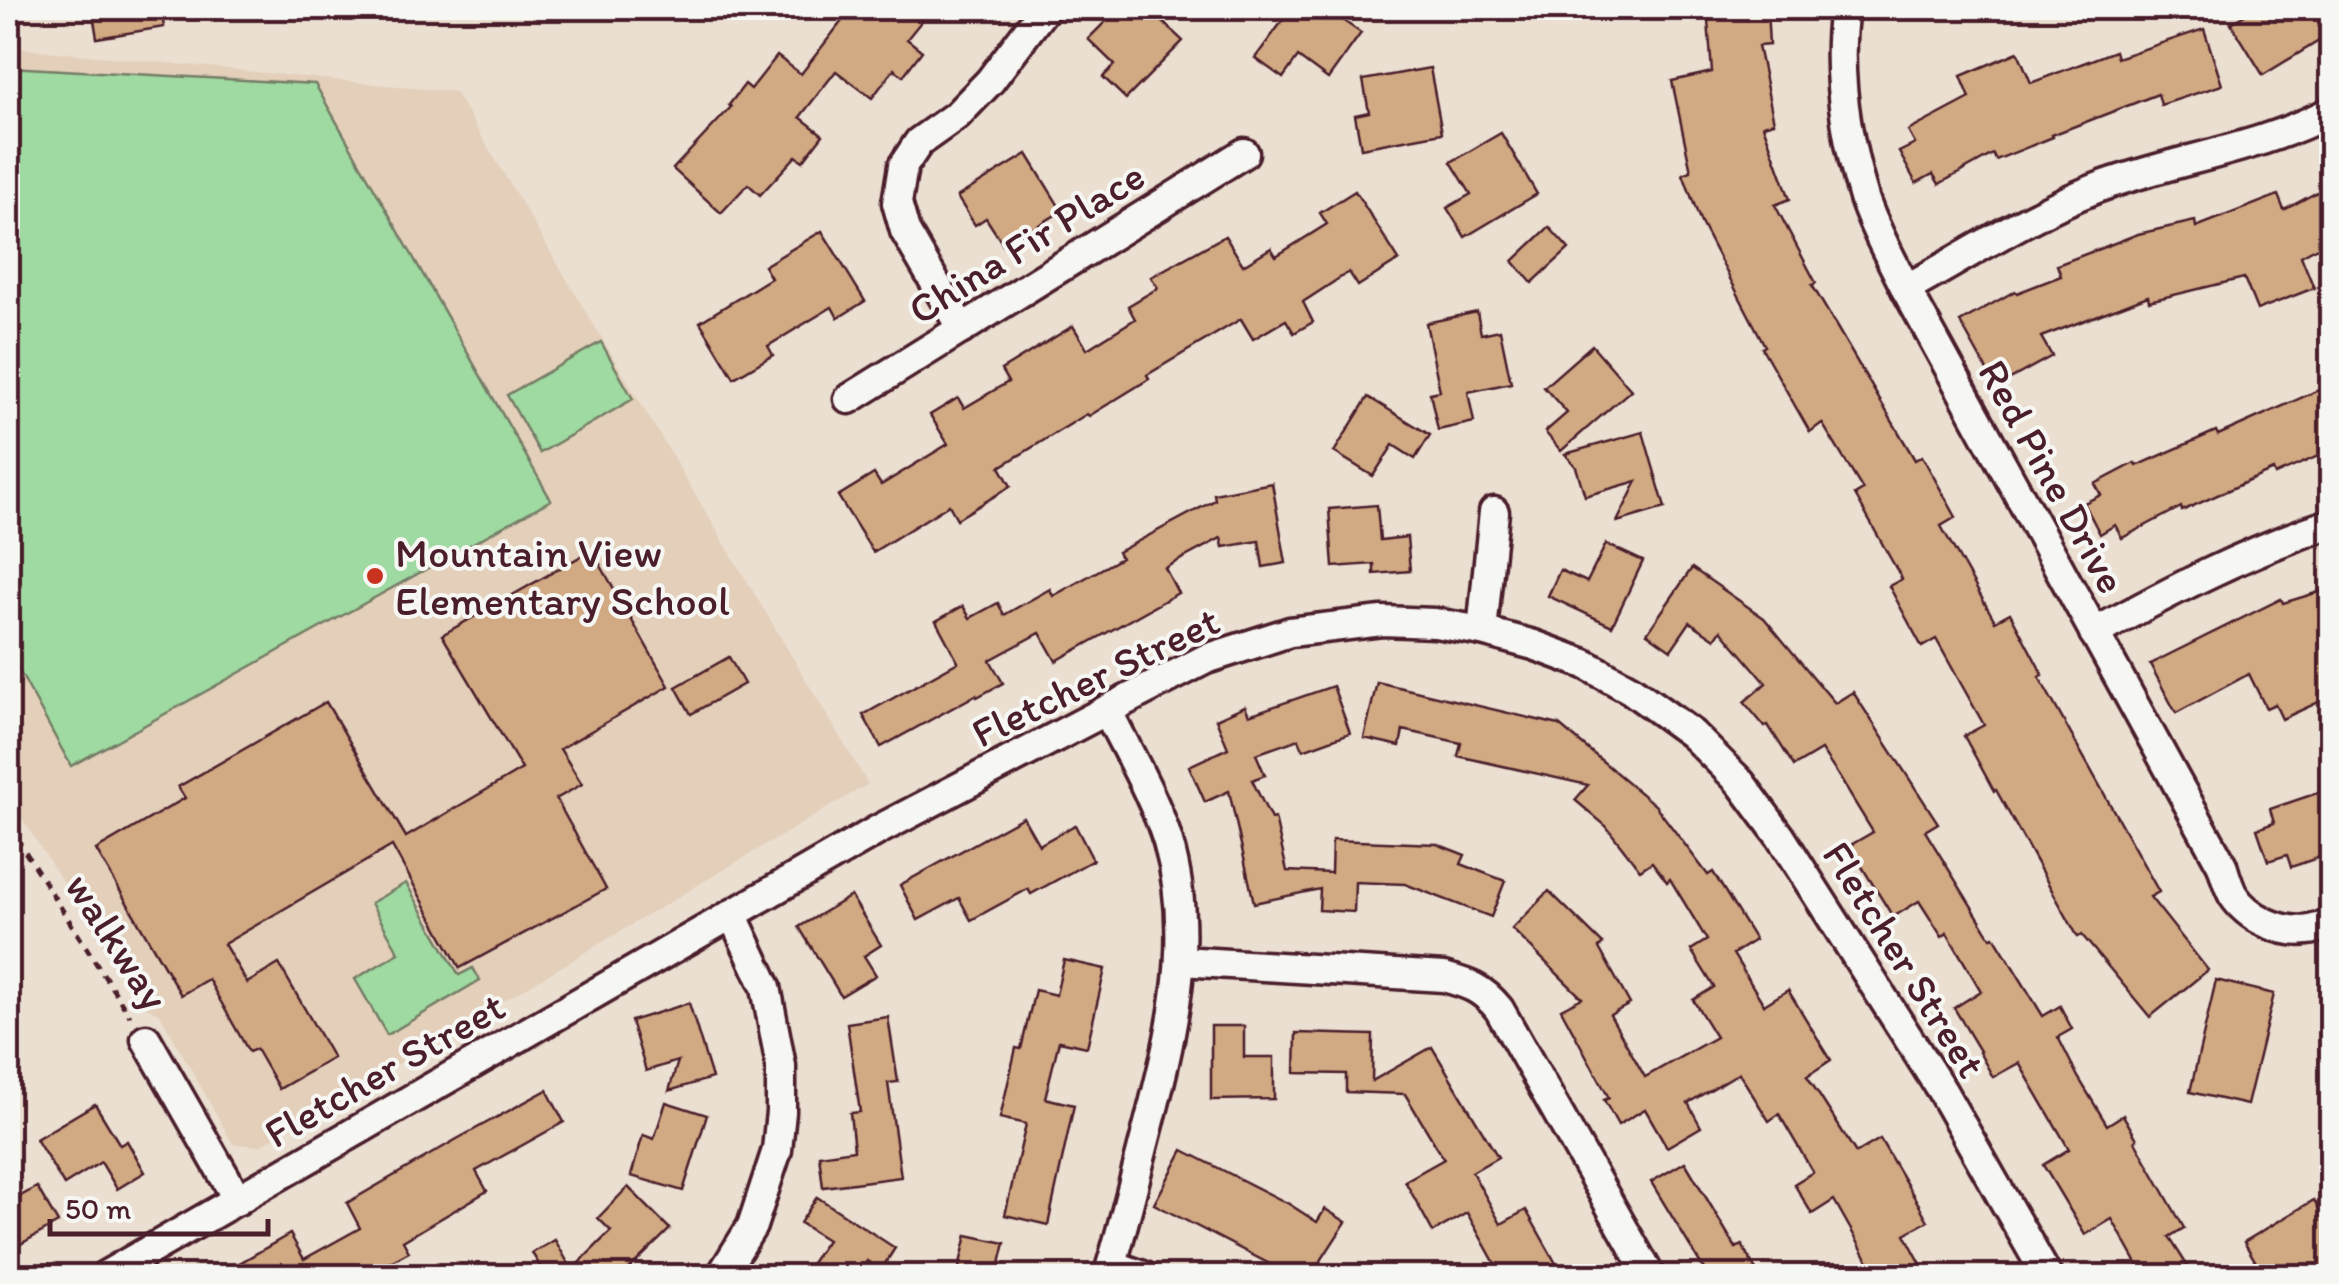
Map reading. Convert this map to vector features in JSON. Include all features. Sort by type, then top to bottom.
[{"type":"street","points":[[962,329],[905,231],[897,202],[903,166],[919,142],[957,115],[990,81],[1045,8]]},
{"type":"street","name":"Red Pine Drive","points":[[1844,8],[1844,110],[1865,200],[1906,289],[2222,866],[2232,894],[2245,909],[2277,927],[2308,930],[2332,924]]},
{"type":"street","points":[[1906,289],[2094,190],[2157,168],[2258,141],[2332,111]]},
{"type":"street","name":"China Fir Place","points":[[849,399],[1244,153]]},
{"type":"street","points":[[1482,631],[1494,512]]},
{"type":"street","points":[[2094,633],[2193,578],[2332,523]]},
{"type":"street","name":"Fletcher Street","points":[[105,1276],[878,830],[1107,710],[1206,660],[1290,632],[1382,621],[1482,631],[1534,645],[1585,664],[1630,689],[1692,734],[1740,782],[1780,836],[1942,1091],[2047,1276]]},
{"type":"street","points":[[1107,710],[1168,842],[1180,901],[1181,961],[1166,1059],[1110,1271],[1143,1276]]},
{"type":"street","points":[[721,1276],[752,1226],[776,1150],[781,1112],[781,1066],[766,987],[732,914]]},
{"type":"street","points":[[1181,961],[1444,977],[1472,984],[1499,1009],[1650,1276]]},
{"type":"street","points":[[146,1040],[238,1200]]},
{"type":"path","name":"walkway","points":[[8,825],[146,1040]]},
{"type":"shaded area","name":"Mountain View Elementary School","points":[[8,47],[455,92],[868,784],[260,1146],[233,1144],[160,1014],[142,1005],[8,797]]},
{"type":"green space","points":[[8,67],[315,84],[551,500],[71,766],[8,650]]},
{"type":"green space","points":[[601,342],[633,399],[540,453],[507,395]]},
{"type":"green space","points":[[406,883],[459,975],[473,968],[480,980],[387,1035],[355,979],[399,953],[371,903]]},
{"type":"building","points":[[92,8],[161,8],[164,27],[97,38]]},
{"type":"building","points":[[852,8],[932,8],[907,39],[922,51],[903,76],[894,69],[872,98],[836,71],[800,117],[823,135],[803,161],[796,156],[760,195],[748,184],[721,213],[673,169],[731,107],[745,84],[751,89],[777,56],[801,74]]},
{"type":"building","points":[[1119,8],[1148,8],[1183,41],[1126,99],[1103,77],[1115,65],[1088,39]]},
{"type":"building","points":[[1292,8],[1325,8],[1361,33],[1328,79],[1298,57],[1283,78],[1255,58]]},
{"type":"building","points":[[1707,8],[1767,8],[1769,45],[1758,46],[1774,122],[1763,125],[1790,199],[1775,205],[1816,283],[1812,285],[1915,460],[1922,456],[1956,517],[1941,526],[1995,621],[2010,613],[2043,675],[2039,677],[2159,892],[2150,897],[2208,970],[2150,1017],[2082,935],[2078,937],[1994,791],[1964,736],[1984,725],[1936,639],[1922,647],[1889,586],[1902,579],[1855,495],[1863,490],[1822,423],[1810,432],[1762,348],[1765,346],[1701,223],[1683,174],[1691,171],[1672,81],[1712,72]]},
{"type":"building","points":[[2257,8],[2332,8],[2332,33],[2263,75],[2231,23]]},
{"type":"building","points":[[2204,29],[2222,85],[2161,105],[2158,94],[1996,160],[1993,154],[1939,184],[1933,174],[1916,183],[1899,152],[1915,144],[1908,131],[1970,98],[1961,76],[2018,52],[2031,83],[2115,51],[2117,58]]},
{"type":"building","points":[[1430,68],[1442,133],[1361,148],[1355,115],[1369,112],[1363,80]]},
{"type":"building","points":[[1501,133],[1537,194],[1465,237],[1447,208],[1471,194],[1451,162]]},
{"type":"building","points":[[1027,154],[1062,211],[1004,246],[986,218],[975,225],[957,197]]},
{"type":"building","points":[[2332,184],[2332,239],[2301,256],[2314,288],[2257,310],[2244,278],[2149,301],[2148,296],[2041,337],[2052,356],[2010,379],[2004,368],[1990,376],[1960,322],[2015,291],[2061,276],[2057,265],[2138,234],[2195,221],[2196,227],[2278,195],[2284,210]]},
{"type":"building","points":[[1355,191],[1399,260],[1358,286],[1349,272],[1303,302],[1313,322],[1294,333],[1286,320],[1253,339],[1241,319],[1147,375],[1149,379],[1089,416],[1000,467],[1011,486],[957,519],[949,505],[873,552],[838,496],[874,474],[881,485],[948,444],[930,415],[958,398],[964,408],[1008,382],[1001,370],[1073,326],[1087,349],[1135,319],[1128,306],[1158,288],[1151,277],[1225,236],[1243,265],[1271,248],[1276,256],[1327,224],[1320,213]]},
{"type":"building","points":[[1549,227],[1569,249],[1532,283],[1513,261]]},
{"type":"building","points":[[822,231],[865,301],[838,318],[832,307],[768,346],[773,355],[734,378],[700,322],[771,278],[764,266]]},
{"type":"building","points":[[1477,312],[1481,334],[1500,330],[1511,383],[1468,392],[1474,422],[1438,430],[1430,393],[1440,391],[1426,323]]},
{"type":"building","points":[[1592,345],[1631,390],[1561,451],[1545,432],[1567,413],[1544,387]]},
{"type":"building","points":[[2332,384],[2332,450],[2275,475],[2273,470],[2182,511],[2181,507],[2122,538],[2115,525],[2100,534],[2084,503],[2101,495],[2095,484],[2135,463],[2137,466],[2216,431],[2218,435]]},
{"type":"building","points":[[1368,397],[1430,435],[1415,459],[1393,445],[1373,476],[1334,452]]},
{"type":"building","points":[[1643,432],[1665,508],[1617,522],[1637,481],[1585,496],[1576,467],[1565,454]]},
{"type":"building","points":[[1272,483],[1286,563],[1263,567],[1259,541],[1223,547],[1221,538],[1165,568],[1178,593],[1056,661],[1040,633],[990,660],[1003,683],[881,747],[863,715],[958,662],[936,621],[963,606],[970,618],[998,603],[1004,615],[1050,589],[1053,596],[1121,558],[1118,552],[1215,500],[1214,494]]},
{"type":"building","points":[[1377,505],[1380,540],[1407,537],[1410,571],[1374,574],[1374,564],[1333,567],[1329,509]]},
{"type":"building","points":[[1606,544],[1643,561],[1612,626],[1548,596],[1560,570],[1587,582]]},
{"type":"building","points":[[592,550],[669,686],[560,749],[582,784],[556,799],[606,889],[460,968],[392,846],[224,944],[247,983],[279,964],[333,1058],[279,1089],[256,1049],[249,1052],[208,979],[181,995],[96,850],[185,798],[178,787],[326,702],[406,837],[522,769],[442,635]]},
{"type":"building","points":[[1692,568],[1764,618],[1835,703],[1853,692],[1938,823],[1925,831],[1991,938],[1994,936],[2043,1016],[2060,1006],[2072,1029],[2058,1037],[2107,1125],[2123,1115],[2137,1139],[2184,1228],[2169,1237],[2194,1276],[2144,1276],[2112,1219],[2085,1235],[2043,1165],[2069,1149],[2019,1063],[1993,1077],[1954,1008],[1981,991],[1947,933],[1942,937],[1919,901],[1893,917],[1849,846],[1873,832],[1821,750],[1794,766],[1768,725],[1765,727],[1744,702],[1766,683],[1721,630],[1715,639],[1690,622],[1671,650],[1647,633]]},
{"type":"building","points":[[2332,588],[2332,696],[2282,719],[2275,704],[2266,708],[2249,674],[2176,713],[2150,664],[2281,599],[2283,603]]},
{"type":"building","points":[[729,657],[744,684],[691,714],[676,687]]},
{"type":"building","points":[[1377,682],[1559,725],[1655,805],[1708,875],[1713,872],[1755,940],[1733,954],[1764,1005],[1788,990],[1831,1060],[1807,1076],[1856,1153],[1880,1139],[1919,1205],[1928,1221],[1905,1234],[1921,1264],[1898,1276],[1877,1276],[1834,1200],[1812,1214],[1794,1184],[1813,1172],[1779,1114],[1769,1121],[1739,1073],[1688,1103],[1701,1127],[1667,1147],[1645,1109],[1618,1125],[1604,1100],[1609,1098],[1561,1009],[1582,998],[1512,929],[1549,891],[1603,944],[1599,948],[1630,1004],[1610,1015],[1645,1077],[1716,1037],[1693,1000],[1714,987],[1691,950],[1707,940],[1670,879],[1667,882],[1652,862],[1640,870],[1606,826],[1575,800],[1588,785],[1458,756],[1461,743],[1403,730],[1400,746],[1364,738]]},
{"type":"building","points":[[1333,686],[1350,733],[1303,750],[1299,739],[1256,754],[1265,775],[1252,780],[1271,819],[1275,818],[1287,871],[1331,873],[1332,840],[1437,844],[1465,855],[1461,864],[1505,881],[1491,917],[1405,884],[1355,882],[1354,912],[1319,910],[1320,889],[1254,903],[1229,791],[1205,802],[1189,766],[1228,748],[1216,719],[1245,706],[1249,715]]},
{"type":"building","points":[[2332,788],[2332,853],[2291,867],[2287,855],[2268,861],[2257,829],[2274,823],[2270,809]]},
{"type":"building","points":[[1023,817],[1039,845],[1075,825],[1093,860],[1031,894],[1028,889],[971,920],[959,898],[918,920],[900,885]]},
{"type":"building","points":[[851,896],[881,945],[864,956],[876,975],[841,996],[799,927]]},
{"type":"building","points":[[1064,960],[1105,969],[1087,1047],[1059,1041],[1045,1098],[1074,1105],[1048,1225],[1005,1215],[1026,1124],[1000,1118],[1016,1048],[1021,1049],[1035,990],[1056,995]]},
{"type":"building","points":[[2216,980],[2274,994],[2247,1105],[2190,1092]]},
{"type":"building","points":[[689,1003],[712,1078],[669,1091],[678,1061],[646,1071],[631,1021]]},
{"type":"building","points":[[888,1017],[898,1082],[888,1083],[901,1177],[823,1187],[819,1155],[854,1150],[850,1113],[860,1112],[847,1023]]},
{"type":"building","points":[[1211,1026],[1244,1026],[1244,1057],[1274,1057],[1274,1099],[1211,1100]]},
{"type":"building","points":[[1296,1033],[1373,1035],[1372,1081],[1432,1047],[1498,1157],[1472,1172],[1501,1224],[1526,1210],[1563,1276],[1502,1276],[1467,1213],[1433,1232],[1405,1181],[1444,1159],[1405,1094],[1346,1092],[1346,1074],[1295,1073]]},
{"type":"building","points":[[547,1090],[564,1122],[476,1171],[487,1191],[403,1241],[409,1252],[364,1276],[217,1276],[290,1234],[304,1259],[360,1228],[347,1203]]},
{"type":"building","points":[[666,1102],[707,1115],[683,1191],[631,1176],[643,1135],[654,1139]]},
{"type":"building","points":[[95,1104],[120,1145],[127,1141],[145,1172],[117,1189],[101,1162],[64,1185],[36,1139]]},
{"type":"building","points":[[1183,1150],[1317,1222],[1325,1209],[1346,1222],[1311,1276],[1293,1276],[1154,1204]]},
{"type":"building","points":[[1685,1162],[1736,1248],[1742,1245],[1759,1276],[1708,1276],[1651,1182]]},
{"type":"building","points":[[37,1187],[58,1223],[8,1251],[8,1203]]},
{"type":"building","points":[[628,1187],[670,1229],[622,1276],[546,1276],[532,1253],[555,1240],[572,1270],[611,1231],[598,1218]]},
{"type":"building","points":[[817,1197],[895,1248],[881,1270],[867,1261],[857,1276],[825,1276],[809,1266],[827,1240],[800,1223]]},
{"type":"building","points":[[2314,1200],[2332,1230],[2332,1276],[2264,1276],[2244,1242]]},
{"type":"building","points":[[967,1235],[1005,1243],[997,1276],[957,1276]]},
{"type":"place","name":"Mountain View Elementary School","points":[[375,576]]}]
